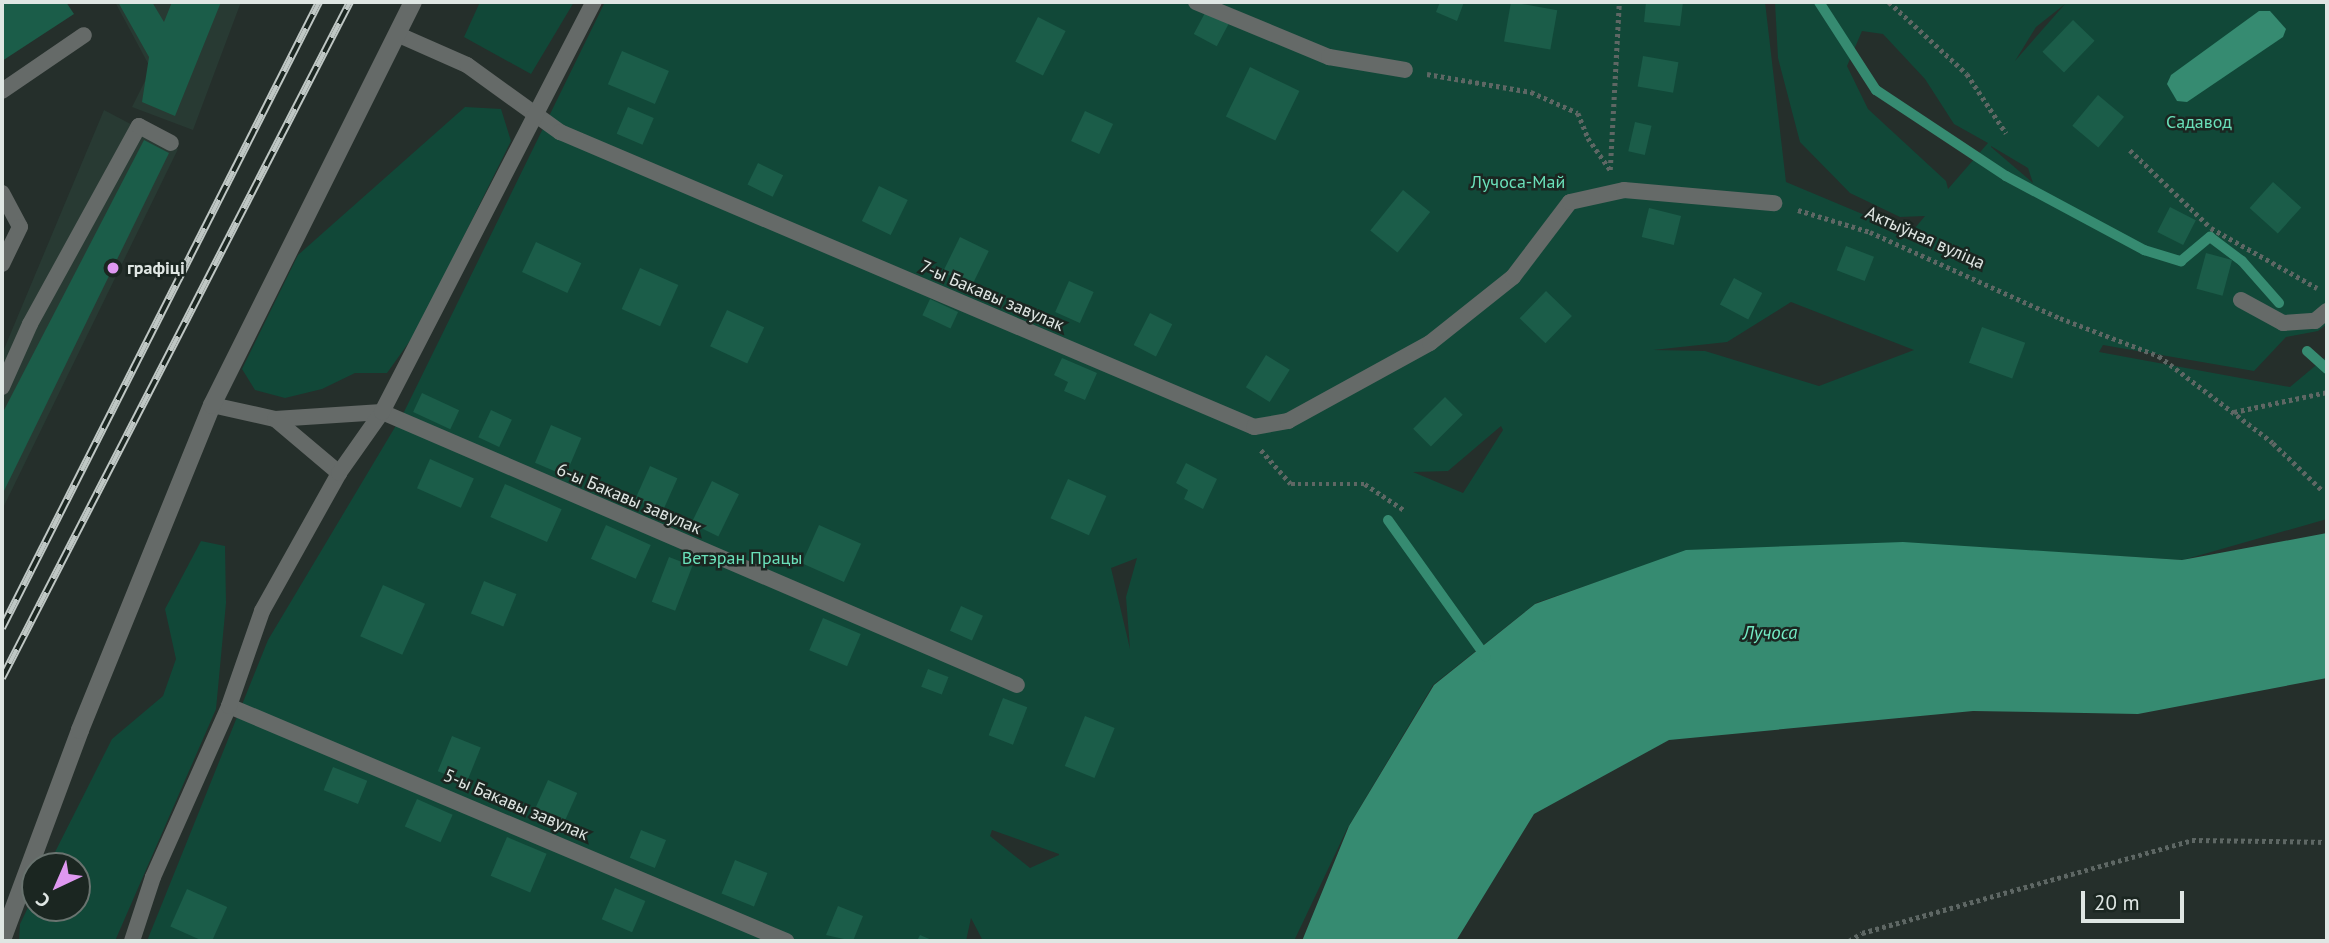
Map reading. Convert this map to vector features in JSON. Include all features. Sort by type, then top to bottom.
[{"type":"street","points":[[2,940],[80,730],[212,405],[414,2]]},
{"type":"lane","points":[[132,941],[153,877],[229,706],[262,611],[339,473],[382,412],[537,117],[594,2]]},
{"type":"lane","points":[[1196,2],[1329,57],[1405,70]]},
{"type":"lane","points":[[2,91],[84,35]]},
{"type":"lane","name":"7-ы Бакавы завулак","points":[[399,35],[467,65],[560,132],[1254,427]]},
{"type":"lane","points":[[2,387],[30,324],[139,126],[171,143]]},
{"type":"lane","points":[[1254,427],[1288,421],[1430,343],[1513,278],[1570,202],[1624,190],[1774,203]]},
{"type":"lane","points":[[2,193],[20,227],[2,264]]},
{"type":"lane","points":[[2241,300],[2283,323],[2315,321],[2327,311]]},
{"type":"lane","points":[[212,405],[275,419],[382,412]]},
{"type":"lane","name":"6-ы Бакавы завулак","points":[[382,412],[1017,685]]},
{"type":"lane","points":[[275,419],[339,473]]},
{"type":"lane","name":"5-ы Бакавы завулак","points":[[229,706],[786,941]]},
{"type":"path","points":[[1610,170],[1619,2]]},
{"type":"path","points":[[1889,2],[1968,74],[2006,133]]},
{"type":"path","points":[[1405,70],[1531,92],[1578,113],[1588,138],[1624,190]]},
{"type":"path","points":[[2130,150],[2211,228],[2327,294]]},
{"type":"path","name":"Актыўная вуліца","points":[[1774,203],[1870,232],[2060,318],[2159,356],[2233,412],[2323,491]]},
{"type":"path","points":[[2233,412],[2327,391]]},
{"type":"path","points":[[1254,427],[1256,443],[1291,484],[1365,484],[1404,510]]},
{"type":"path","points":[[1849,941],[1862,933],[2192,840],[2327,842]]},
{"type":"shaded area","points":[[115,2],[241,2],[193,130],[132,107],[151,69]]},
{"type":"shaded area","points":[[104,110],[178,149],[2,510],[2,354]]},
{"type":"green space","points":[[480,2],[574,2],[531,74],[464,37]]},
{"type":"green space","points":[[605,2],[1765,2],[1786,182],[1910,234],[1925,216],[1900,217],[1850,193],[1800,142],[1778,58],[1775,2],[2327,2],[2327,324],[2318,331],[2286,337],[2254,371],[2103,345],[2099,352],[2290,387],[2327,356],[2327,519],[2183,560],[1903,543],[1687,551],[1536,603],[1433,685],[1347,829],[1294,941],[983,941],[971,918],[966,941],[147,941],[268,640],[404,412]],"holes":[[[2065,4],[2015,61],[2036,27]],[[1862,31],[1883,34],[1925,79],[1954,124],[1988,143],[1948,189],[1946,181],[1868,109],[1847,66]],[[1991,146],[2028,168],[2033,183],[1991,147]],[[1791,302],[1914,350],[1819,386],[1705,351],[1653,350],[1727,342]],[[1501,426],[1503,430],[1463,493],[1413,472],[1448,471]],[[1137,558],[1126,597],[1130,649],[1111,568]],[[992,830],[1059,854],[1030,868],[990,836]]]},
{"type":"green space","points":[[465,107],[501,109],[511,141],[417,331],[387,373],[355,373],[322,389],[285,398],[255,390],[242,369],[298,255]]},
{"type":"green space","points":[[201,541],[225,546],[226,603],[216,709],[115,941],[19,941],[21,922],[91,922],[91,852],[55,852],[112,739],[163,696],[176,659],[165,609]]},
{"type":"water","points":[[2259,11],[2270,11],[2286,29],[2283,37],[2187,102],[2177,101],[2167,84],[2171,75]]},
{"type":"water","name":"Лучоса","points":[[2327,533],[2327,678],[2138,714],[1973,711],[1669,740],[1534,814],[1456,941],[1302,941],[1349,826],[1434,685],[1535,604],[1686,550],[1903,542],[2182,560]]},
{"type":"building","points":[[2,2],[66,2],[74,14],[2,61]]},
{"type":"building","points":[[118,2],[152,2],[164,22],[172,2],[221,2],[175,116],[142,102],[149,57]]},
{"type":"building","points":[[1440,2],[1464,2],[1457,21],[1436,12]]},
{"type":"building","points":[[1511,2],[1557,10],[1550,50],[1504,41]]},
{"type":"building","points":[[1646,2],[1683,2],[1680,26],[1644,22]]},
{"type":"building","points":[[1206,11],[1229,23],[1217,46],[1194,34]]},
{"type":"building","points":[[1038,17],[1066,31],[1043,76],[1015,62]]},
{"type":"building","points":[[2073,20],[2095,41],[2064,72],[2042,52]]},
{"type":"building","points":[[622,51],[669,71],[655,104],[608,84]]},
{"type":"building","points":[[1643,56],[1678,62],[1673,93],[1638,87]]},
{"type":"building","points":[[1250,67],[1299,91],[1275,141],[1226,116]]},
{"type":"building","points":[[2098,95],[2124,117],[2098,147],[2072,126]]},
{"type":"building","points":[[628,107],[654,118],[642,145],[617,134]]},
{"type":"building","points":[[1085,111],[1113,124],[1099,154],[1071,141]]},
{"type":"building","points":[[1635,122],[1652,126],[1645,155],[1628,151]]},
{"type":"building","points":[[144,140],[169,153],[2,495],[2,414]]},
{"type":"building","points":[[758,163],[783,175],[773,197],[747,185]]},
{"type":"building","points":[[2273,182],[2301,207],[2278,233],[2250,208]]},
{"type":"building","points":[[879,186],[908,200],[891,235],[862,221]]},
{"type":"building","points":[[1403,190],[1430,212],[1397,252],[1370,230]]},
{"type":"building","points":[[2170,207],[2196,220],[2183,245],[2157,232]]},
{"type":"building","points":[[1649,208],[1681,216],[1674,245],[1642,237]]},
{"type":"building","points":[[960,237],[989,251],[972,286],[943,272]]},
{"type":"building","points":[[536,242],[581,263],[567,293],[522,272]]},
{"type":"building","points":[[1846,246],[1874,257],[1865,281],[1837,270]]},
{"type":"building","points":[[2206,253],[2232,260],[2223,296],[2196,289]]},
{"type":"building","points":[[640,268],[678,285],[660,326],[622,309]]},
{"type":"building","points":[[1734,278],[1762,293],[1748,320],[1720,304]]},
{"type":"building","points":[[1069,281],[1094,292],[1080,323],[1055,312]]},
{"type":"building","points":[[1546,291],[1572,316],[1545,343],[1520,318]]},
{"type":"building","points":[[930,299],[958,312],[950,328],[922,315]]},
{"type":"building","points":[[727,310],[764,327],[747,364],[710,346]]},
{"type":"building","points":[[1150,313],[1172,324],[1156,356],[1134,345]]},
{"type":"building","points":[[1982,327],[2025,343],[2012,378],[1969,363]]},
{"type":"building","points":[[1266,355],[1290,370],[1270,402],[1246,387]]},
{"type":"building","points":[[1062,358],[1097,373],[1085,400],[1064,391],[1068,382],[1054,375]]},
{"type":"building","points":[[422,393],[459,410],[450,429],[413,412]]},
{"type":"building","points":[[1445,397],[1463,415],[1431,446],[1413,429]]},
{"type":"building","points":[[491,410],[512,420],[499,447],[478,437]]},
{"type":"building","points":[[551,425],[581,438],[565,476],[535,463]]},
{"type":"building","points":[[430,459],[474,479],[461,508],[417,488]]},
{"type":"building","points":[[1186,463],[1217,479],[1203,509],[1184,499],[1188,490],[1176,483]]},
{"type":"building","points":[[650,466],[677,478],[663,511],[635,499]]},
{"type":"building","points":[[1068,479],[1106,496],[1089,535],[1051,518]]},
{"type":"building","points":[[712,481],[739,494],[718,536],[691,523]]},
{"type":"building","points":[[505,484],[562,509],[547,542],[490,517]]},
{"type":"building","points":[[606,525],[651,545],[636,579],[591,559]]},
{"type":"building","points":[[819,525],[861,544],[844,582],[802,563]]},
{"type":"building","points":[[669,557],[692,566],[675,611],[652,602]]},
{"type":"building","points":[[484,581],[516,594],[503,627],[471,613]]},
{"type":"building","points":[[383,585],[425,604],[402,655],[360,636]]},
{"type":"building","points":[[961,606],[983,616],[972,640],[950,631]]},
{"type":"building","points":[[823,618],[861,634],[847,666],[809,650]]},
{"type":"building","points":[[928,669],[949,677],[942,695],[921,687]]},
{"type":"building","points":[[1003,698],[1027,707],[1013,745],[989,735]]},
{"type":"building","points":[[1085,716],[1115,728],[1094,778],[1065,766]]},
{"type":"building","points":[[452,736],[481,748],[467,783],[438,771]]},
{"type":"building","points":[[333,767],[367,781],[358,804],[324,790]]},
{"type":"building","points":[[548,780],[577,793],[560,831],[531,818]]},
{"type":"building","points":[[417,799],[453,815],[440,842],[405,826]]},
{"type":"building","points":[[641,830],[666,840],[655,868],[630,858]]},
{"type":"building","points":[[507,837],[547,854],[530,892],[491,876]]},
{"type":"building","points":[[735,860],[767,873],[754,906],[722,893]]},
{"type":"building","points":[[615,888],[645,901],[632,932],[602,919]]},
{"type":"building","points":[[187,889],[227,907],[212,941],[203,941],[170,926]]},
{"type":"building","points":[[838,906],[863,916],[853,941],[826,935]]},
{"type":"building","points":[[920,935],[934,941],[917,941]]},
{"type":"waterway","points":[[1819,2],[1876,90],[2006,176],[2144,250],[2181,261],[2210,237],[2242,261],[2279,303]]},
{"type":"waterway","points":[[2307,351],[2327,369]]},
{"type":"waterway","points":[[1388,520],[1486,657]]},
{"type":"railway","points":[[2,628],[319,2]]},
{"type":"railway","points":[[2,678],[350,2]]},
{"type":"place","name":"графіці","points":[[113,268]]},
{"type":"park label","name":"Садавод","points":[[2199,122]]},
{"type":"park label","name":"Лучоса-Май","points":[[1518,182]]},
{"type":"park label","name":"Ветэран Працы","points":[[742,558]]}]
